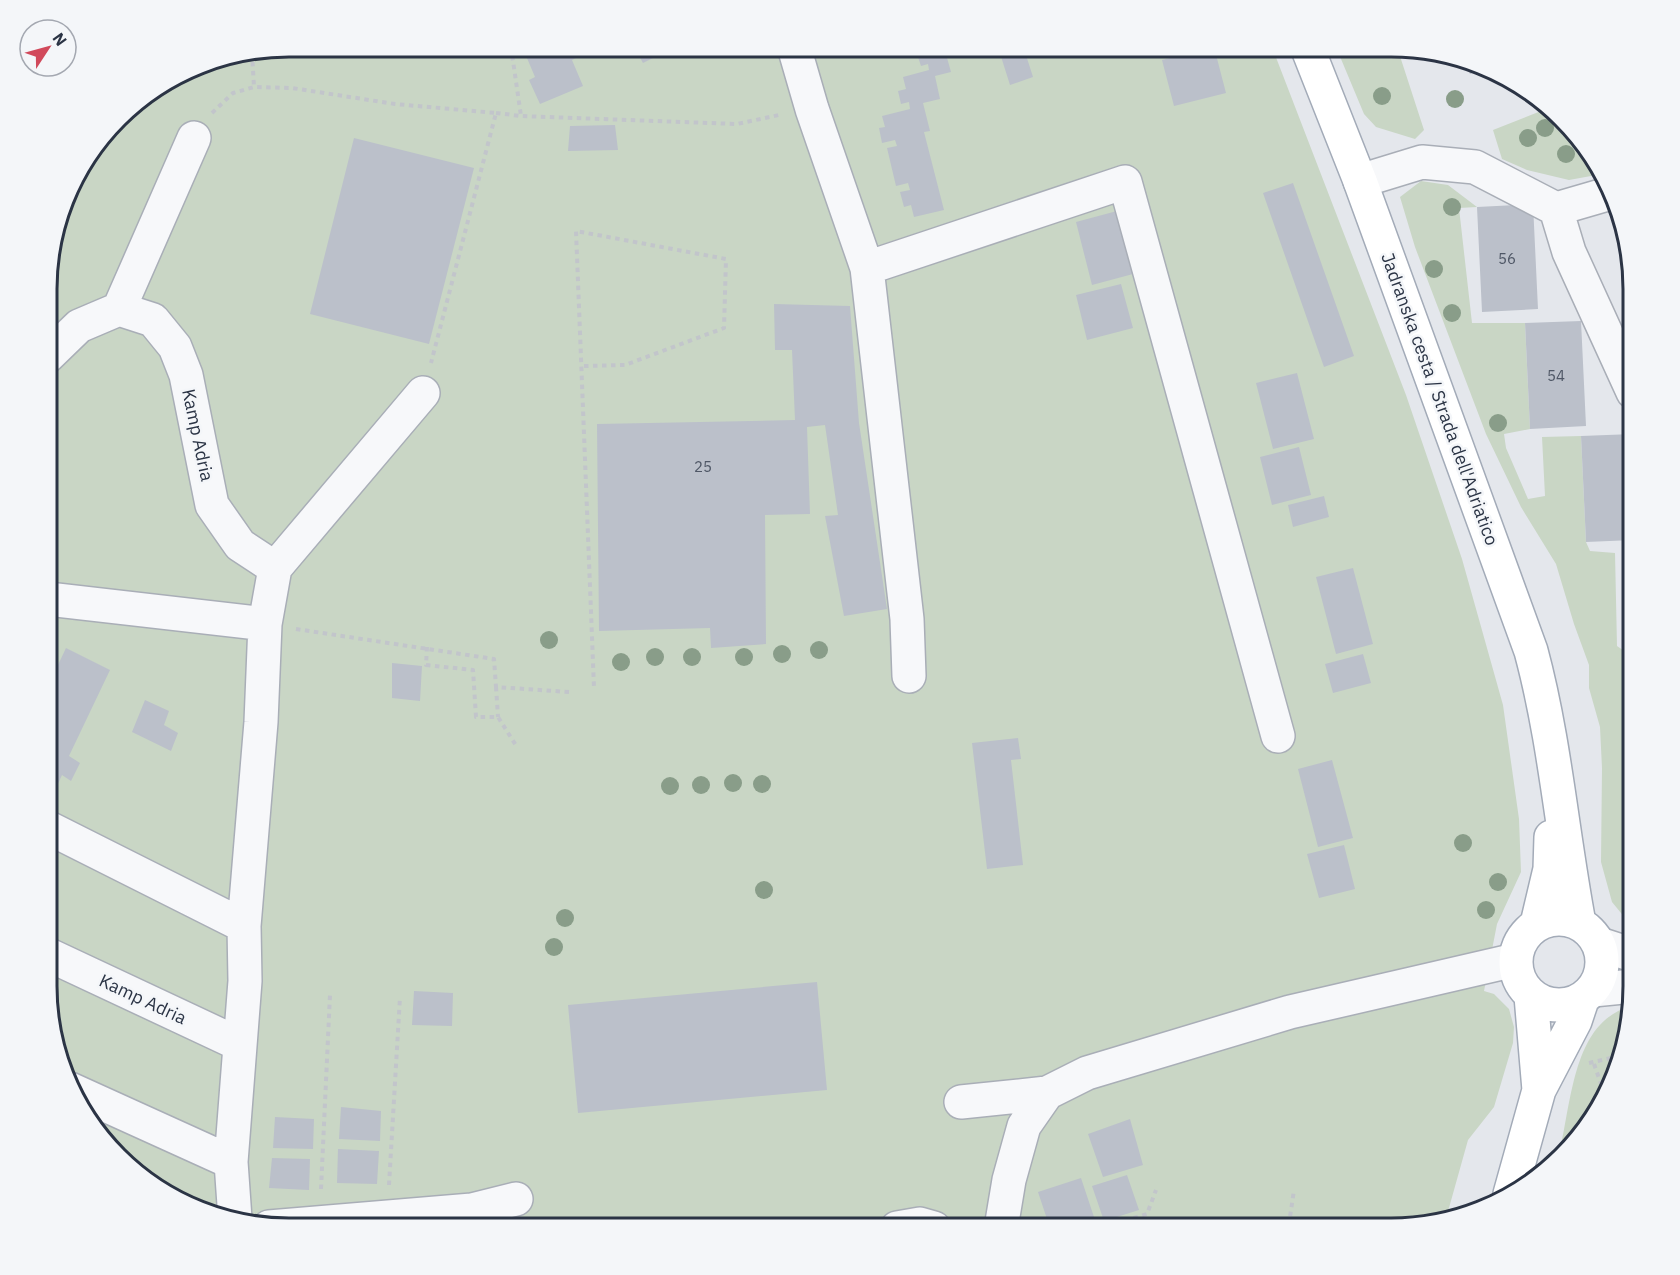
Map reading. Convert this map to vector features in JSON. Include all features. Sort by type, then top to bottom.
[{"type":"main road","name":"Jadranska cesta / Strada dell'Adriatico","points":[[1311,57],[1360,181],[1531,651],[1542,694],[1589,933],[1603,968],[1539,1090],[1513,1183]]},
{"type":"main road","name":"Jadranska cesta / Strada dell'Adriatico","points":[[1539,1090],[1531,996],[1522,986],[1515,960],[1518,947],[1526,933],[1537,924],[1550,869],[1554,757]]},
{"type":"main road","points":[[1537,924],[1551,919],[1566,919],[1589,933]]},
{"type":"main road","points":[[1531,996],[1555,1006],[1569,1005],[1587,995]]},
{"type":"street","points":[[797,57],[812,109],[867,268],[907,619],[909,676]]},
{"type":"street","points":[[57,347],[79,326],[119,309],[194,138]]},
{"type":"street","points":[[1360,181],[1422,162],[1475,167],[1556,209],[1603,195]]},
{"type":"street","points":[[867,268],[1125,182],[1278,736]]},
{"type":"street","points":[[1556,209],[1569,252],[1623,370]]},
{"type":"street","name":"Kamp Adria","points":[[119,309],[153,320],[175,347],[186,375],[212,505],[240,544],[275,568]]},
{"type":"street","points":[[234,1211],[231,1162],[245,981],[244,926],[261,722],[265,624],[275,568],[423,393]]},
{"type":"street","points":[[57,600],[265,624]]},
{"type":"street","points":[[57,831],[244,926]]},
{"type":"street","points":[[1589,933],[1623,951]]},
{"type":"street","name":"Kamp Adria","points":[[57,959],[239,1044]]},
{"type":"street","points":[[961,1102],[1047,1093],[1087,1073],[1290,1012],[1515,960]]},
{"type":"street","points":[[1587,995],[1623,988]]},
{"type":"street","points":[[1003,1218],[1009,1180],[1024,1126],[1047,1093]]},
{"type":"street","points":[[85,1096],[231,1162]]},
{"type":"street","points":[[377,1218],[472,1210],[516,1199]]},
{"type":"path","points":[[512,57],[521,116]]},
{"type":"path","points":[[252,60],[254,87]]},
{"type":"path","points":[[194,138],[213,112],[233,93],[254,87],[292,88],[395,104],[521,116],[737,124],[812,109]]},
{"type":"path","points":[[423,393],[496,113]]},
{"type":"path","points":[[584,366],[625,365],[724,328],[726,259],[576,231],[584,366],[594,688]]},
{"type":"path","points":[[265,624],[494,659],[498,717],[517,747]]},
{"type":"path","points":[[427,648],[426,665],[473,670],[476,717],[498,717]]},
{"type":"path","points":[[496,687],[569,692]]},
{"type":"path","points":[[320,1218],[330,995]]},
{"type":"path","points":[[388,1217],[400,997]]},
{"type":"path","points":[[1601,1084],[1594,1064],[1611,1059]]},
{"type":"path","points":[[1133,1218],[1147,1214],[1156,1190]]},
{"type":"path","points":[[1289,1218],[1294,1190]]},
{"type":"green space","points":[[274,57],[1276,57],[1406,395],[1462,559],[1503,705],[1519,819],[1521,872],[1497,924],[1484,991],[1494,994],[1509,1009],[1514,1027],[1513,1043],[1494,1107],[1468,1140],[1448,1211],[1406,1218],[274,1218],[244,1214],[215,1206],[160,1179],[125,1150],[88,1102],[69,1060],[61,1031],[57,1001],[57,274],[61,244],[69,215],[96,160],[125,125],[173,88],[215,69],[244,61]]},
{"type":"green space","points":[[1340,57],[1400,57],[1424,130],[1415,139],[1376,127],[1364,114]]},
{"type":"green space","points":[[1540,111],[1565,136],[1593,176],[1569,180],[1527,170],[1502,159],[1493,130]]},
{"type":"green space","points":[[1421,181],[1448,185],[1477,207],[1459,208],[1472,323],[1525,323],[1530,429],[1504,434],[1506,448],[1528,499],[1545,496],[1542,437],[1581,436],[1586,542],[1590,551],[1615,553],[1617,646],[1623,650],[1623,915],[1612,902],[1601,862],[1600,727],[1589,688],[1589,665],[1556,564],[1521,507],[1486,434],[1415,247],[1400,197]]},
{"type":"green space","points":[[1622,1011],[1611,1060],[1592,1102],[1562,1143],[1571,1091],[1585,1047],[1597,1029],[1612,1015]]},
{"type":"building","points":[[527,57],[578,57],[572,60],[583,86],[540,104],[529,80],[535,77]]},
{"type":"building","points":[[640,57],[655,57],[643,63]]},
{"type":"building","points":[[918,57],[947,57],[951,72],[935,76],[940,99],[923,103],[930,131],[924,132],[944,210],[914,217],[911,205],[904,207],[900,192],[910,190],[908,183],[896,186],[887,148],[897,146],[895,140],[882,143],[879,128],[885,127],[882,116],[910,109],[909,102],[901,104],[898,91],[906,89],[903,77],[929,70],[928,64],[921,66]]},
{"type":"building","points":[[1001,57],[1027,57],[1033,77],[1010,85]]},
{"type":"building","points":[[1174,57],[1217,57],[1226,93],[1174,106],[1162,60]]},
{"type":"building","points":[[615,125],[618,150],[568,151],[570,126]]},
{"type":"building","points":[[354,138],[474,168],[429,344],[310,314]]},
{"type":"building","points":[[1293,183],[1354,356],[1324,367],[1263,193]]},
{"type":"building","points":[[1533,204],[1538,309],[1482,312],[1477,207]]},
{"type":"building","points":[[1117,211],[1133,274],[1092,285],[1076,222]]},
{"type":"building","points":[[1121,284],[1133,328],[1087,340],[1076,295]]},
{"type":"building","points":[[774,304],[850,306],[859,423],[887,609],[844,616],[825,516],[838,515],[825,425],[807,427],[810,514],[765,515],[766,644],[711,648],[710,628],[599,631],[597,424],[795,420],[792,350],[775,350]]},
{"type":"building","points":[[1581,321],[1586,426],[1530,429],[1525,323]]},
{"type":"building","points":[[1297,373],[1314,439],[1273,449],[1256,383]]},
{"type":"building","points":[[1623,434],[1623,540],[1586,542],[1581,436]]},
{"type":"building","points":[[1299,447],[1311,495],[1272,505],[1260,457]]},
{"type":"building","points":[[1324,496],[1329,517],[1293,527],[1288,505]]},
{"type":"building","points":[[1353,568],[1373,644],[1336,654],[1316,577]]},
{"type":"building","points":[[66,648],[110,670],[69,756],[80,763],[71,781],[62,775],[57,786],[57,667]]},
{"type":"building","points":[[1363,654],[1371,683],[1333,693],[1325,664]]},
{"type":"building","points":[[392,663],[422,666],[420,701],[392,698]]},
{"type":"building","points":[[145,700],[169,711],[164,725],[178,733],[171,751],[132,732]]},
{"type":"building","points":[[1018,738],[1021,759],[1011,760],[1023,865],[987,869],[972,743]]},
{"type":"building","points":[[1332,760],[1353,838],[1318,847],[1298,769]]},
{"type":"building","points":[[1344,845],[1355,889],[1319,898],[1307,854]]},
{"type":"building","points":[[817,982],[827,1090],[578,1113],[568,1005]]},
{"type":"building","points":[[414,991],[453,993],[452,1026],[412,1025]]},
{"type":"building","points":[[341,1107],[381,1111],[380,1141],[339,1139]]},
{"type":"building","points":[[275,1117],[314,1119],[313,1149],[273,1148]]},
{"type":"building","points":[[1130,1119],[1143,1165],[1103,1177],[1088,1134]]},
{"type":"building","points":[[338,1149],[379,1151],[377,1184],[337,1183]]},
{"type":"building","points":[[272,1158],[310,1159],[309,1190],[269,1188]]},
{"type":"building","points":[[1127,1175],[1139,1210],[1114,1218],[1103,1218],[1092,1186]]},
{"type":"building","points":[[1081,1178],[1094,1218],[1047,1218],[1038,1192]]}]
